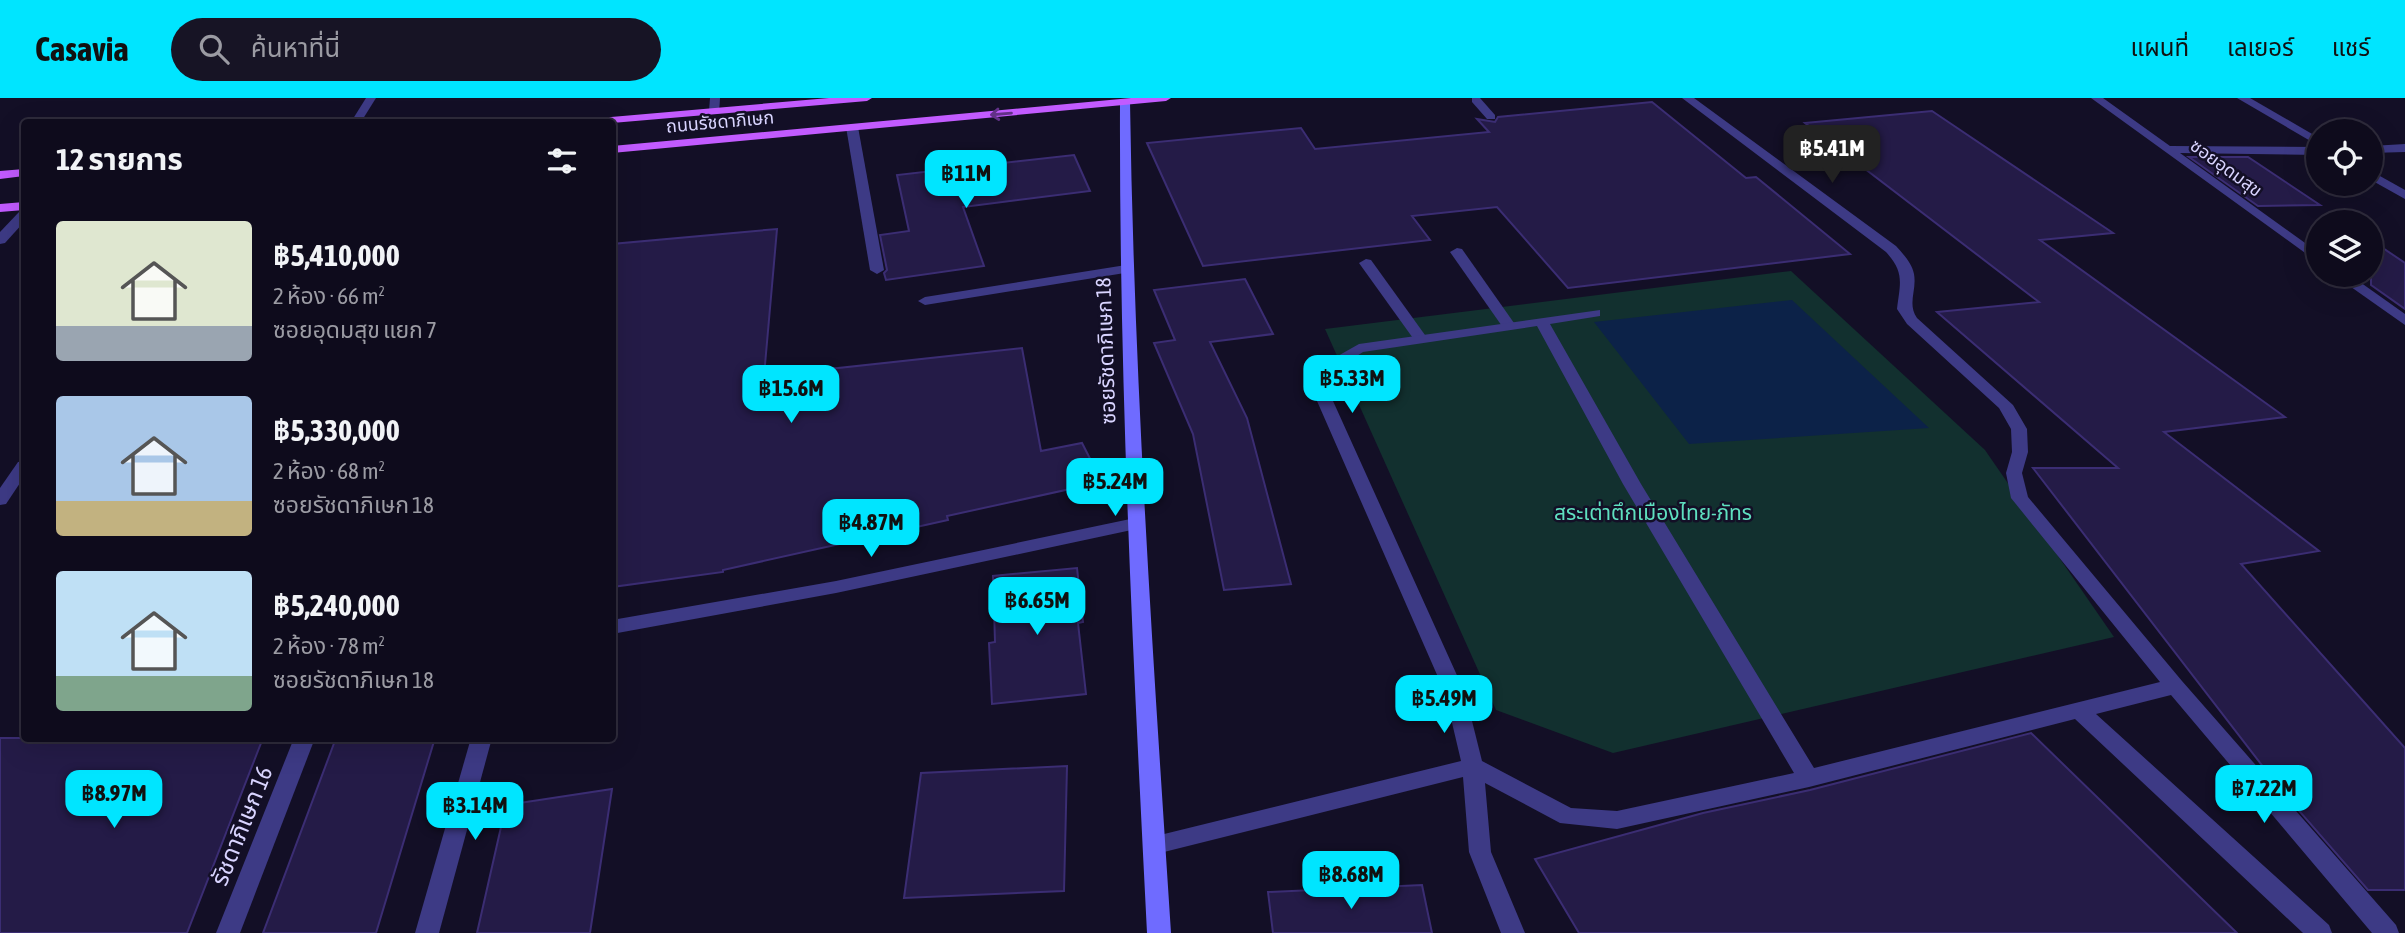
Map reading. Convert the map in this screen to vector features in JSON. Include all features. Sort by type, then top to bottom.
[{"type":"main road","name":"ถนนรัชดาภิเษก","points":[[616,120],[867,98]]},
{"type":"main road","name":"ถนนรัชดาภิเษก","points":[[616,150],[1166,98]]},
{"type":"main road","points":[[0,175],[21,173]]},
{"type":"main road","points":[[0,208],[21,205]]},
{"type":"street","points":[[358,119],[371,98]]},
{"type":"street","points":[[715,98],[715,111]]},
{"type":"street","points":[[1475,99],[1494,98]]},
{"type":"street","points":[[1687,98],[1891,249],[1905,263],[1909,274],[1904,309],[1912,321],[2005,405],[2019,429],[2020,452],[2014,472],[2020,498],[2175,686],[2387,933]]},
{"type":"street","points":[[2096,98],[2166,149]]},
{"type":"street","points":[[2242,98],[2306,135]]},
{"type":"street","points":[[1475,99],[1491,117]]},
{"type":"street","name":"ซอยรัชดาภิเษก 18","points":[[1125,102],[1126,269],[1135,524],[1156,845],[1159,933]]},
{"type":"street","points":[[852,127],[877,270]]},
{"type":"street","points":[[2383,149],[2405,148]]},
{"type":"street","name":"ซอยอุดมสุข","points":[[2166,149],[2306,151]]},
{"type":"street","name":"ซอยอุดมสุข","points":[[2166,149],[2306,250]]},
{"type":"street","points":[[2383,182],[2405,195]]},
{"type":"street","points":[[0,240],[21,218]]},
{"type":"street","points":[[1457,252],[1509,326]]},
{"type":"street","points":[[1366,263],[1420,338]]},
{"type":"street","points":[[925,301],[1126,269]]},
{"type":"street","points":[[2358,287],[2405,321]]},
{"type":"street","points":[[1513,933],[1480,852],[1473,766],[1455,693],[1325,401],[1324,380],[1341,360],[1359,348],[1595,313]]},
{"type":"street","points":[[1541,321],[1632,484],[1810,778]]},
{"type":"street","points":[[0,500],[21,470]]},
{"type":"street","points":[[616,625],[836,587],[1135,524]]},
{"type":"street","points":[[1156,845],[1473,766],[1568,817],[1617,820],[1810,778],[2175,686]]},
{"type":"street","points":[[2079,710],[2320,933]]},
{"type":"street","name":"รัชดาภิเษก 16","points":[[228,933],[303,742]]},
{"type":"street","points":[[427,933],[481,742]]},
{"type":"green space","name":"สระเต่าตึกเมืองไทย-ภัทร","points":[[1791,271],[1985,450],[2114,637],[1613,753],[1496,710],[1325,329]]},
{"type":"water","points":[[1792,300],[1929,428],[1689,444],[1594,322]]},
{"type":"building","points":[[1652,102],[1746,178],[1756,177],[1850,254],[1568,288],[1497,207],[1412,216],[1430,240],[1203,266],[1147,143],[1301,128],[1315,149],[1489,132],[1477,119],[1495,122],[1498,117]]},
{"type":"building","points":[[1932,111],[2113,233],[2040,240],[2285,417],[2164,432],[2319,551],[2241,564],[2405,748],[2405,890],[2368,890],[2281,790],[2033,468],[2118,468],[1937,312],[2039,302],[1805,123]]},
{"type":"building","points":[[1074,155],[1090,191],[963,207],[984,266],[886,280],[884,273],[887,270],[880,235],[909,231],[897,175]]},
{"type":"building","points":[[2189,157],[2248,157],[2320,205],[2258,206]]},
{"type":"building","points":[[777,229],[764,376],[1022,348],[1041,451],[1082,443],[1102,482],[947,516],[948,520],[723,572],[616,586],[616,244]]},
{"type":"building","points":[[2383,248],[2405,263],[2405,309],[2374,287],[2383,287]]},
{"type":"building","points":[[1245,279],[1273,334],[1210,342],[1247,418],[1291,584],[1224,590],[1193,434],[1154,343],[1175,340],[1154,290]]},
{"type":"building","points":[[1077,568],[1083,622],[1078,623],[1086,694],[992,704],[989,643],[995,642],[993,576]]},
{"type":"building","points":[[2031,733],[2237,933],[1579,933],[1535,859],[1703,813],[1810,790]]},
{"type":"building","points":[[0,738],[21,738],[21,742],[261,742],[187,933],[0,933]]},
{"type":"building","points":[[335,742],[434,742],[376,933],[263,933]]},
{"type":"building","points":[[1067,766],[1064,891],[904,898],[921,773]]},
{"type":"building","points":[[612,789],[590,933],[477,933],[506,805]]},
{"type":"building","points":[[1422,885],[1432,933],[1273,933],[1268,892]]}]
